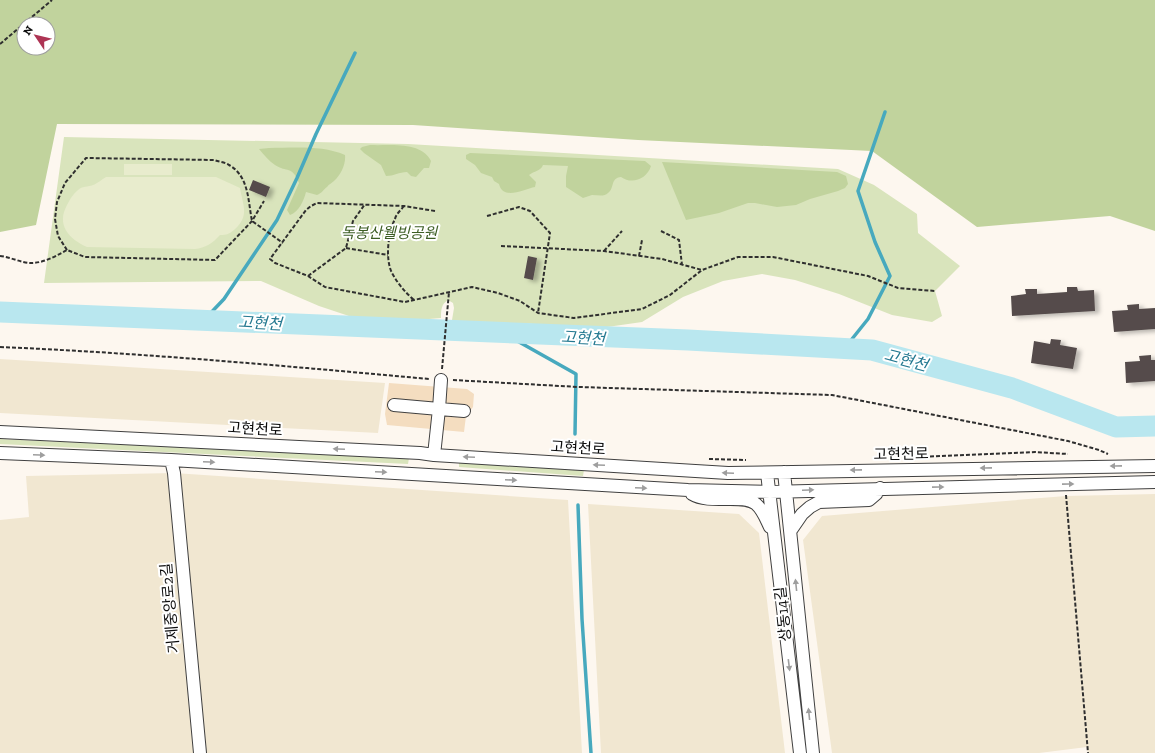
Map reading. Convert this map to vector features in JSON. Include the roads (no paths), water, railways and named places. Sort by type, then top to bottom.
[{"type":"street","points":[[434,455],[441,380]]},
{"type":"street","points":[[394,405],[464,411]]},
{"type":"street","name":"고현천로","points":[[0,432],[420,453],[728,473],[1155,466]]},
{"type":"street","points":[[0,454],[170,460],[688,490],[770,492],[1155,482]]},
{"type":"street","name":"거제중앙로2길","points":[[170,460],[174,473],[200,753]]},
{"type":"street","name":"상동14길","points":[[784,472],[813,753]]},
{"type":"street","name":"상동14길","points":[[768,473],[800,753]]},
{"type":"street","points":[[791,530],[802,514],[819,502],[869,500],[880,488]]},
{"type":"street","points":[[688,490],[693,495],[701,498],[747,500],[754,502],[762,511],[774,532]]},
{"type":"waterway","points":[[204,320],[224,299],[277,220],[355,53]]},
{"type":"waterway","points":[[844,349],[868,319],[890,276],[875,242],[858,191],[885,112]]},
{"type":"waterway","name":"고현천","points":[[0,312],[688,340],[872,350],[1012,388],[1116,427],[1155,426]]},
{"type":"waterway","points":[[503,333],[576,374],[575,434]]},
{"type":"waterway","points":[[578,505],[582,619],[591,753]]},
{"type":"park label","name":"독봉산웰빙공원","points":[[389,233]]}]
